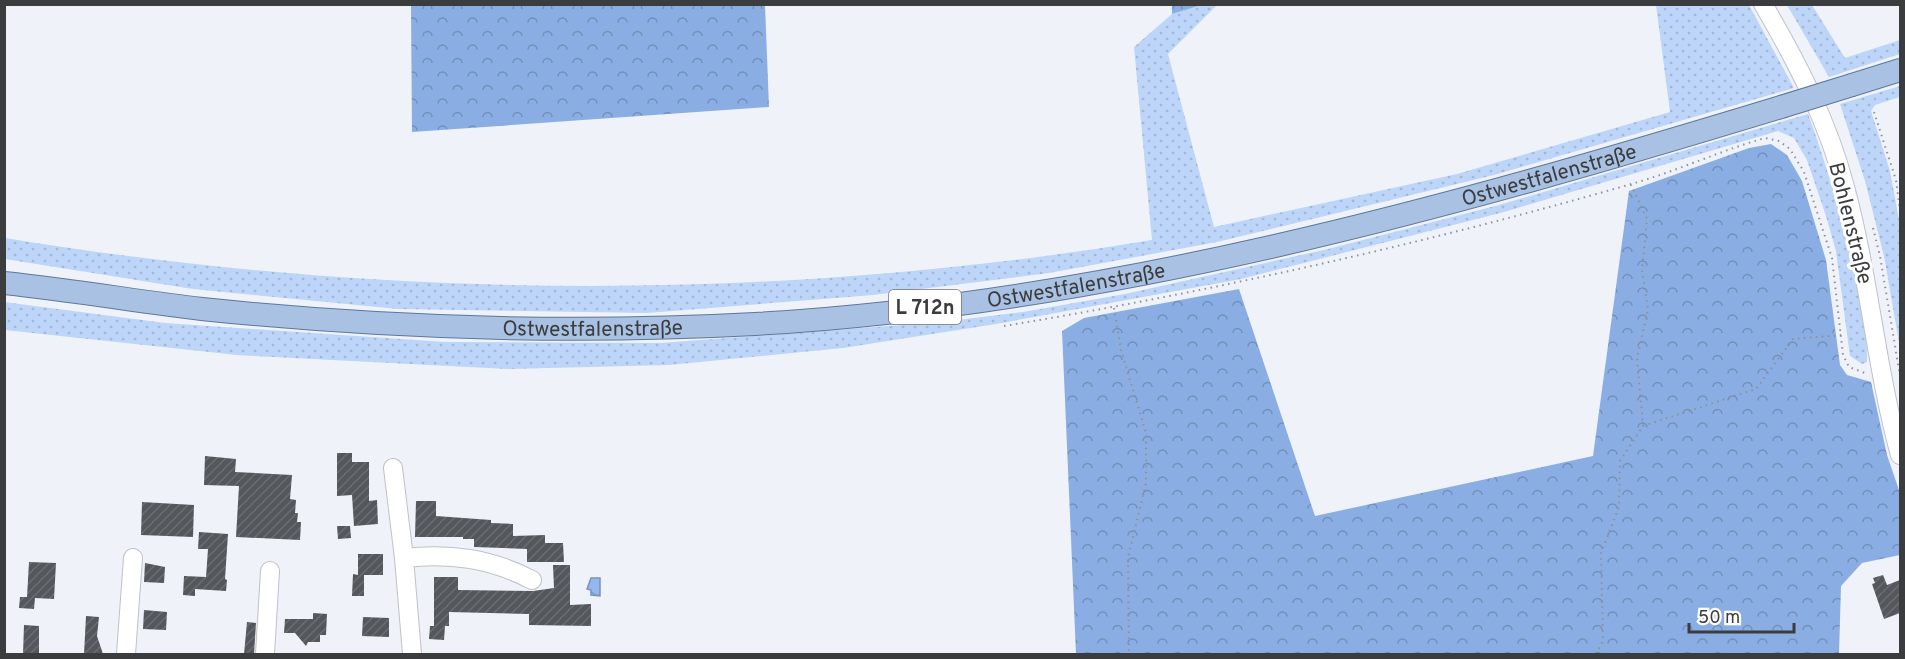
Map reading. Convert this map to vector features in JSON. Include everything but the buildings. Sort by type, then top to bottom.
[{"type":"main road","name":"Ostwestfalenstraße","points":[[4,283],[202,309],[392,324],[656,327],[755,324],[861,315],[1025,294],[1202,263],[1377,222],[1577,169],[1900,70]]},
{"type":"main road","name":"Ostwestfalenstraße","points":[[4,278],[48,288]]},
{"type":"street","name":"Bohlenstraße","points":[[1763,4],[1806,81],[1845,186],[1900,456]]},
{"type":"street","points":[[393,468],[412,654]]},
{"type":"street","points":[[404,558],[438,554],[472,558],[513,570],[532,580]]},
{"type":"street","points":[[126,654],[133,558]]},
{"type":"street","points":[[265,654],[270,571]]},
{"type":"path","points":[[1874,112],[1896,180],[1900,210]]},
{"type":"path","points":[[1004,326],[1232,285],[1434,239],[1631,184],[1766,138],[1779,141],[1790,149],[1804,172],[1828,247],[1843,355],[1849,367],[1865,373],[1883,370]]},
{"type":"path","points":[[1596,654],[1603,641],[1601,553],[1619,507],[1620,461],[1643,426],[1637,358],[1648,310],[1642,270],[1647,219],[1631,184]]},
{"type":"path","points":[[1114,308],[1121,350],[1146,433],[1146,483],[1128,558],[1129,654]]},
{"type":"path","points":[[1643,426],[1756,389],[1792,339],[1842,335]]},
{"type":"shaded area","points":[[1201,4],[1217,5],[1168,54],[1214,227],[1457,174],[1670,112],[1656,5],[1749,5],[1794,88],[1494,175],[1217,242],[1049,273],[873,295],[647,313],[398,309],[193,289],[5,259],[5,238],[147,258],[291,273],[434,282],[578,286],[723,283],[866,275],[1010,261],[1152,240],[1134,47],[1172,14]]},
{"type":"shaded area","points":[[1787,5],[1812,5],[1845,58],[1900,40],[1900,54],[1829,77]]},
{"type":"shaded area","points":[[1900,86],[1900,97],[1875,105],[1871,111],[1890,171],[1900,225],[1900,348],[1884,256],[1865,181],[1840,104]]},
{"type":"shaded area","points":[[1808,114],[1824,159],[1854,274],[1867,346],[1867,362],[1862,364],[1850,356],[1836,251],[1807,160],[1794,138],[1778,131],[1504,212],[1241,279],[996,324],[843,348],[669,365],[508,369],[237,355],[5,330],[4,302],[165,323],[445,342],[661,343],[942,322],[1023,312],[1125,294],[1328,249],[1499,205]]},
{"type":"green space","points":[[1172,4],[1201,4],[1201,5],[1172,14]]},
{"type":"green space","points":[[411,5],[765,5],[769,107],[412,132]]},
{"type":"green space","points":[[1771,144],[1787,155],[1802,181],[1826,260],[1840,365],[1847,375],[1871,382],[1887,455],[1900,493],[1900,555],[1862,563],[1841,586],[1839,654],[1076,654],[1062,331],[1084,318],[1239,289],[1315,516],[1593,456],[1629,191],[1749,148]]},
{"type":"water","points":[[591,578],[600,578],[600,596],[591,595],[591,590],[587,589]]}]
